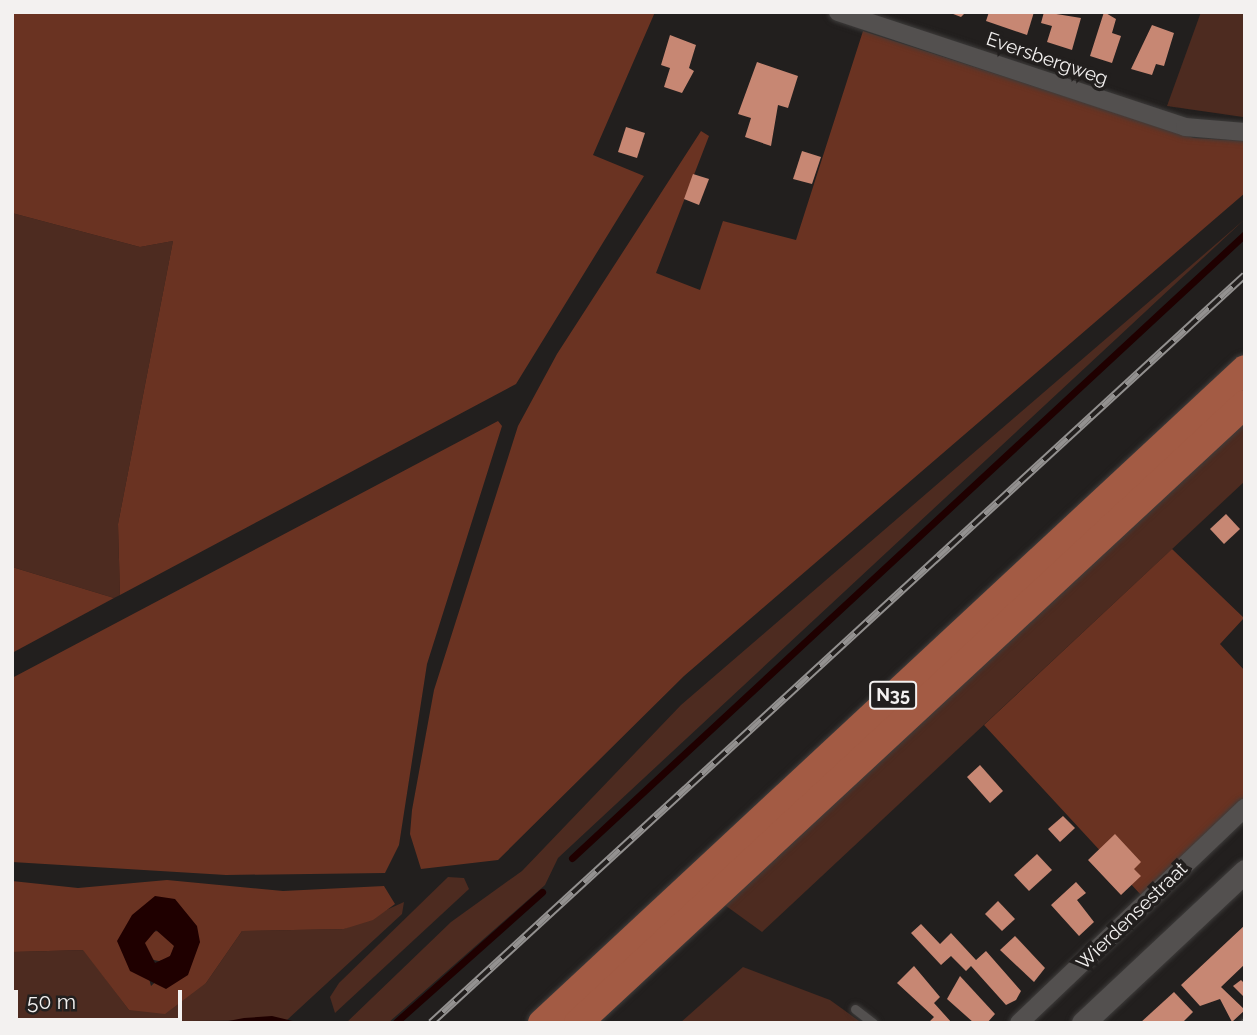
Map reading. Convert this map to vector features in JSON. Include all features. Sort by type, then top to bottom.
[{"type":"main road","name":"N35","points":[[542,1023],[1245,369]]},
{"type":"main road","name":"N35","points":[[578,1023],[1245,404]]},
{"type":"street","name":"Eversbergweg","points":[[838,12],[1185,127],[1245,132]]},
{"type":"street","name":"Wierdensestraat","points":[[1019,1023],[1245,808]]},
{"type":"street","points":[[1083,1023],[1245,872]]},
{"type":"lane","points":[[855,1009],[873,1023]]},
{"type":"shaded area","points":[[12,12],[655,12],[593,155],[644,176],[516,384],[120,595],[118,524],[173,241],[140,247],[12,213]]},
{"type":"shaded area","points":[[1201,12],[1245,12],[1243,117],[1167,106]]},
{"type":"shaded area","points":[[863,31],[1194,138],[1245,141],[1245,193],[684,676],[498,860],[421,869],[410,834],[434,690],[518,426],[557,354],[701,131],[709,136],[656,273],[700,290],[723,221],[796,240]]},
{"type":"shaded area","points":[[12,213],[140,247],[173,241],[118,524],[120,595],[114,598],[12,567]]},
{"type":"shaded area","points":[[1245,219],[558,858],[545,885],[388,1023],[346,1023],[451,922],[522,871],[681,705]]},
{"type":"shaded area","points":[[498,421],[502,426],[427,664],[399,845],[385,873],[226,875],[12,862],[12,678]]},
{"type":"shaded area","points":[[1245,422],[1245,481],[762,932],[722,903]]},
{"type":"shaded area","points":[[1172,549],[1244,618],[1220,644],[1245,671],[1245,797],[1141,895],[984,725]]},
{"type":"shaded area","points":[[12,567],[114,598],[12,653]]},
{"type":"shaded area","points":[[448,877],[464,878],[469,889],[335,1013],[330,997],[339,983]]},
{"type":"shaded area","points":[[167,880],[283,891],[384,886],[395,904],[373,920],[344,929],[242,931],[206,983],[165,1014],[129,1010],[83,950],[12,952],[12,881],[78,888]],"holes":[[[132,915],[200,942],[151,986]]]},
{"type":"shaded area","points":[[155,896],[175,899],[197,926],[200,942],[188,975],[166,989],[130,971],[117,941],[132,915]],"holes":[[[156,930],[174,946],[170,956],[155,963],[145,943]]]},
{"type":"shaded area","points":[[404,902],[402,914],[287,1020],[12,1023],[12,952],[84,950],[129,1010],[206,983],[242,931],[344,929]]},
{"type":"shaded area","points":[[159,931],[170,935],[174,946],[170,957],[159,961],[148,957],[144,946],[148,935]]},
{"type":"shaded area","points":[[743,967],[830,1000],[862,1023],[680,1023]]},
{"type":"shaded area","points":[[272,1016],[301,1023],[218,1023],[244,1018]]},
{"type":"building","points":[[948,12],[966,12],[961,17]]},
{"type":"building","points":[[989,12],[1034,12],[1027,35],[986,21]]},
{"type":"building","points":[[1044,12],[1081,18],[1072,50],[1047,42],[1052,26],[1041,23]]},
{"type":"building","points":[[1104,12],[1116,19],[1112,33],[1121,36],[1112,63],[1090,56]]},
{"type":"building","points":[[1152,25],[1174,33],[1164,66],[1156,64],[1152,75],[1131,69]]},
{"type":"building","points":[[670,35],[696,45],[689,68],[694,71],[682,93],[664,87],[670,68],[661,65]]},
{"type":"building","points":[[757,62],[798,76],[788,108],[778,105],[771,146],[745,137],[751,118],[738,114]]},
{"type":"building","points":[[626,127],[645,133],[637,158],[618,152]]},
{"type":"building","points":[[802,151],[821,157],[812,184],[793,179]]},
{"type":"building","points":[[693,174],[709,179],[699,205],[684,199]]},
{"type":"building","points":[[1226,514],[1240,529],[1224,544],[1210,529]]},
{"type":"building","points":[[980,765],[1003,791],[990,803],[967,777]]},
{"type":"building","points":[[1063,816],[1075,828],[1060,842],[1048,829]]},
{"type":"building","points":[[1115,834],[1141,862],[1134,869],[1141,876],[1121,895],[1088,860]]},
{"type":"building","points":[[1037,854],[1052,870],[1029,891],[1014,875]]},
{"type":"building","points":[[1076,882],[1086,893],[1077,900],[1094,922],[1079,936],[1051,905]]},
{"type":"building","points":[[998,901],[1015,919],[1002,931],[985,914]]},
{"type":"building","points":[[921,924],[940,944],[951,933],[976,960],[986,951],[1021,991],[1016,1000],[1006,1005],[971,966],[966,971],[951,956],[941,965],[911,933]]},
{"type":"building","points":[[1245,925],[1245,964],[1221,987],[1245,1010],[1232,1022],[1220,999],[1200,1006],[1181,985]]},
{"type":"building","points":[[1015,936],[1045,968],[1034,982],[1000,950]]},
{"type":"building","points":[[914,966],[940,997],[934,1003],[952,1023],[928,1023],[934,1017],[897,983]]},
{"type":"building","points":[[960,976],[995,1014],[987,1023],[974,1023],[947,999]]},
{"type":"building","points":[[1241,980],[1245,984],[1245,998],[1233,986]]},
{"type":"building","points":[[1174,992],[1193,1012],[1182,1023],[1140,1023]]},
{"type":"waterway","points":[[572,858],[1245,234]]},
{"type":"waterway","points":[[395,1023],[542,892]]},
{"type":"railway","points":[[431,1023],[1245,275]]}]
